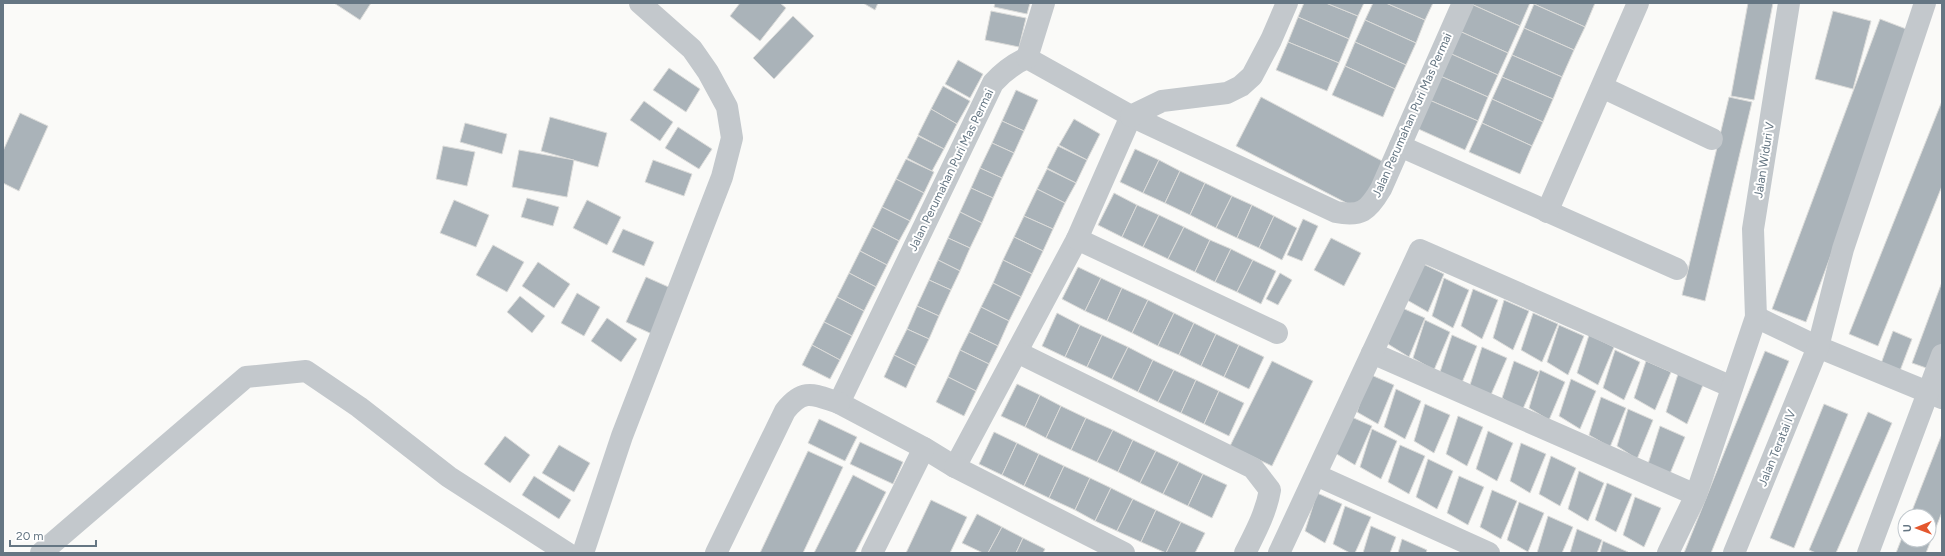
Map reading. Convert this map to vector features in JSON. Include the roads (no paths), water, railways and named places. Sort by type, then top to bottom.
[{"type":"street","points":[[583,553],[622,436],[722,176],[732,138],[726,107],[708,72],[692,49],[640,3]]},
{"type":"street","points":[[1027,58],[1044,3]]},
{"type":"street","points":[[955,467],[1077,239],[1131,116],[1162,102],[1227,93],[1241,86],[1252,76],[1271,40],[1287,3]]},
{"type":"street","name":"Jalan Perumahan Puri Mas Permai","points":[[839,403],[993,83],[1003,72],[1016,63],[1027,58],[1131,116],[1336,212],[1350,215],[1363,212],[1372,204],[1400,146],[1463,3]]},
{"type":"street","points":[[1547,212],[1638,3]]},
{"type":"street","name":"Jalan Widuri V","points":[[1756,317],[1753,229],[1789,3]]},
{"type":"street","points":[[1926,3],[1942,9]]},
{"type":"street","name":"Jalan Teratai IV","points":[[1739,552],[1818,348],[1843,249],[1926,3]]},
{"type":"street","points":[[1602,87],[1712,139]]},
{"type":"street","points":[[1400,146],[1677,269]]},
{"type":"street","points":[[1077,239],[1277,332]]},
{"type":"street","points":[[1279,553],[1420,250],[1732,387]]},
{"type":"street","points":[[1668,553],[1696,495],[1756,317],[1818,348],[1935,394]]},
{"type":"street","points":[[1017,352],[1254,468],[1270,490],[1268,504],[1245,553]]},
{"type":"street","points":[[1372,353],[1696,495]]},
{"type":"street","points":[[1868,553],[1935,394],[1942,355]]},
{"type":"street","points":[[41,553],[246,377],[306,371],[359,407],[449,477],[567,553]]},
{"type":"street","points":[[716,553],[785,411],[791,403],[800,396],[806,394],[839,403],[924,448],[955,467],[1124,553]]},
{"type":"street","points":[[872,553],[924,448]]},
{"type":"street","points":[[1316,475],[1489,553]]}]
